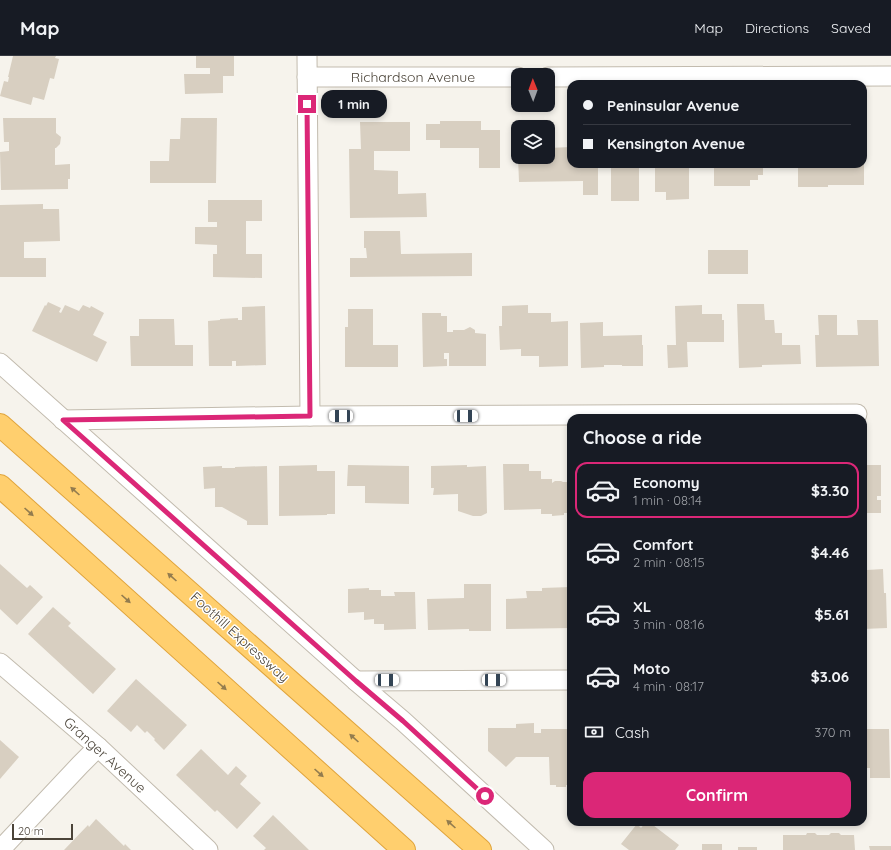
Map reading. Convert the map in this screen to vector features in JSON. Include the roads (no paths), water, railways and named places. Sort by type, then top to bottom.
[{"type":"highway","name":"Foothill Expressway","points":[[0,425],[480,850]]},
{"type":"highway","points":[[0,486],[404,850]]},
{"type":"street","points":[[307,56],[310,416]]},
{"type":"street","points":[[555,77],[891,76]]},
{"type":"street","name":"Richardson Avenue","points":[[307,77],[511,77]]},
{"type":"street","points":[[0,363],[356,681],[403,721],[544,850]]},
{"type":"street","points":[[63,420],[310,416],[567,415]]},
{"type":"street","name":"Granger Avenue","points":[[0,663],[98,747],[208,850]]},
{"type":"street","points":[[356,681],[567,680]]},
{"type":"street","points":[[0,850],[98,747]]}]
